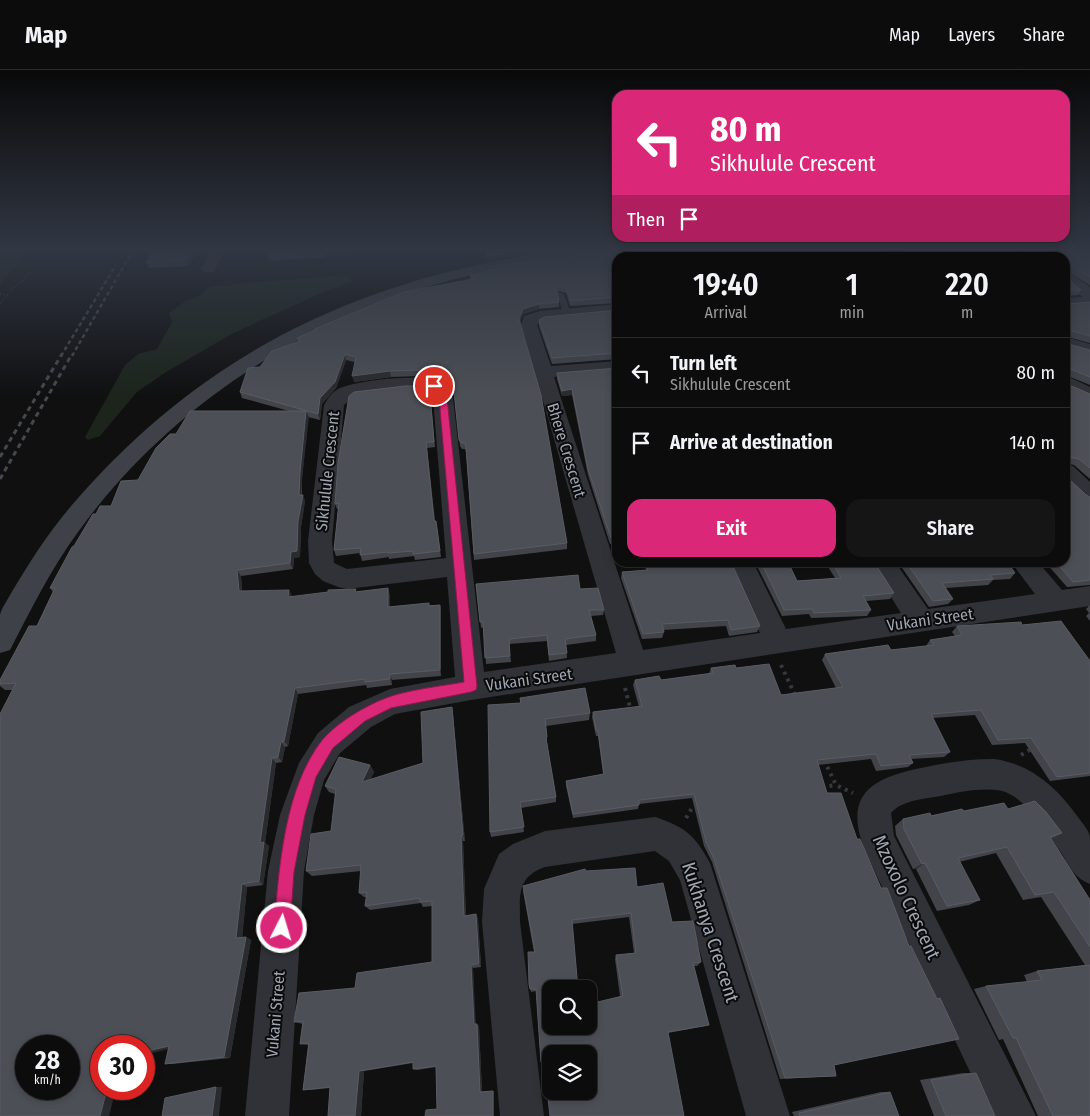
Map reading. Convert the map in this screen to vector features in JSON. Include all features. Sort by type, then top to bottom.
[{"type":"main road","points":[[0,641],[44,561],[71,523],[121,465],[151,436],[191,402],[232,372],[335,315],[379,299]]},
{"type":"street","points":[[1070,303],[1090,301]]},
{"type":"street","name":"Bhere Crescent","points":[[612,308],[564,304],[530,320],[529,324],[626,665]]},
{"type":"street","points":[[1070,344],[1090,350]]},
{"type":"street","points":[[543,372],[612,366]]},
{"type":"street","name":"Sikhulule Crescent","points":[[458,566],[347,579],[335,577],[325,571],[320,559],[320,541],[334,405],[338,398],[355,390],[416,384],[434,386],[440,390],[443,398],[471,686]]},
{"type":"street","points":[[1070,384],[1090,395]]},
{"type":"street","points":[[1070,475],[1087,489]]},
{"type":"street","points":[[742,567],[778,642]]},
{"type":"street","points":[[884,567],[921,620]]},
{"type":"street","points":[[1026,567],[1056,600]]},
{"type":"street","name":"Vukani Street","points":[[267,1116],[286,872],[297,815],[310,774],[329,743],[360,717],[390,702],[471,686],[626,665],[1090,596]]},
{"type":"street","points":[[875,804],[883,796],[896,789],[982,774],[1004,776],[1018,782],[1037,796],[1054,814],[1090,866]]},
{"type":"street","name":"Mzoxolo Crescent","points":[[875,804],[873,821],[878,841],[1014,1116]]},
{"type":"street","points":[[522,1116],[501,922],[502,889],[512,867],[525,856],[545,849],[655,834],[672,839]]},
{"type":"street","name":"Kukhanya Crescent","points":[[672,839],[686,853],[697,876],[768,1116]]},
{"type":"path","points":[[778,642],[780,663],[796,698]]},
{"type":"path","points":[[626,665],[631,712]]},
{"type":"path","points":[[1018,756],[1034,748]]},
{"type":"path","points":[[820,750],[836,785]]},
{"type":"path","points":[[816,788],[836,785],[875,804]]},
{"type":"path","points":[[672,839],[692,808],[701,807]]},
{"type":"shaded area","points":[[191,299],[308,299],[230,335],[166,372],[137,392],[100,436],[88,440],[85,437],[125,365],[138,354],[157,349],[172,322],[169,313]]},
{"type":"building","points":[[388,299],[558,299],[559,302],[539,304],[523,309],[519,319],[541,395],[567,543],[474,554],[466,447],[465,443],[461,443],[459,440],[454,392],[448,380],[442,374],[419,370],[390,371],[352,376],[356,357],[345,354],[335,382],[320,398],[318,414],[240,392],[248,368],[260,367],[272,351],[301,341],[297,338]]},
{"type":"building","points":[[570,299],[597,299],[571,301]]},
{"type":"building","points":[[1090,302],[1090,336],[1070,331],[1070,304]]},
{"type":"building","points":[[612,311],[612,353],[552,358],[539,320],[544,317]]},
{"type":"building","points":[[1070,345],[1090,350],[1090,377],[1070,369]]},
{"type":"building","points":[[612,368],[612,538],[588,469],[572,389],[562,391],[557,373]]},
{"type":"building","points":[[1070,385],[1090,394],[1090,468],[1079,459],[1070,457]]},
{"type":"building","points":[[405,386],[426,386],[430,393],[434,442],[426,442],[434,521],[436,521],[440,551],[413,554],[413,551],[360,555],[361,548],[334,550],[339,503],[335,504],[338,463],[349,396],[354,392]]},
{"type":"building","points":[[190,411],[306,411],[299,495],[303,495],[298,521],[297,551],[291,552],[290,563],[237,570],[239,591],[289,590],[288,597],[328,592],[328,590],[356,589],[355,592],[388,588],[388,607],[429,603],[429,606],[440,605],[440,670],[390,674],[390,679],[365,682],[365,679],[295,688],[284,741],[281,742],[278,757],[272,758],[260,843],[264,842],[259,881],[242,884],[236,938],[246,937],[224,1057],[165,1064],[169,1046],[155,1049],[155,1035],[90,1035],[90,1100],[104,1100],[100,1116],[0,1116],[0,714],[16,683],[0,684],[0,680],[29,626],[37,626],[55,588],[50,588],[72,547],[93,514],[96,514],[100,506],[111,506],[121,481],[138,480],[156,448],[170,434],[176,434]]},
{"type":"building","points":[[1070,480],[1090,497],[1090,580],[1073,582],[1060,567],[1070,567]]},
{"type":"building","points":[[647,567],[733,567],[760,626],[731,630],[728,620],[662,624],[664,632],[643,634],[622,572],[648,570]]},
{"type":"building","points":[[763,567],[790,567],[797,581],[841,578],[835,567],[877,567],[894,593],[863,596],[871,610],[814,613],[812,609],[784,610]]},
{"type":"building","points":[[909,567],[1011,567],[1015,573],[990,575],[993,579],[942,583],[953,599],[933,601]]},
{"type":"building","points":[[578,575],[580,589],[598,588],[604,610],[589,610],[596,635],[565,639],[567,653],[549,655],[547,635],[509,639],[510,656],[485,658],[483,622],[480,622],[476,584]]},
{"type":"building","points":[[1061,621],[1090,661],[1090,773],[1057,777],[1031,738],[998,740],[981,710],[931,714],[950,752],[909,755],[913,763],[881,766],[876,754],[817,760],[827,793],[841,793],[857,839],[860,839],[881,888],[887,888],[909,946],[911,946],[937,999],[940,998],[959,1039],[834,1065],[836,1076],[785,1078],[714,859],[706,842],[694,794],[639,800],[639,805],[573,814],[566,781],[604,774],[598,731],[596,731],[593,712],[642,706],[635,680],[659,676],[661,680],[713,673],[711,668],[735,665],[736,668],[769,664],[781,695],[843,687],[825,654],[888,645],[891,650],[934,645],[930,640],[962,635],[957,626],[1021,622],[1022,625]]},
{"type":"building","points":[[585,688],[590,713],[545,719],[546,738],[556,797],[520,802],[524,827],[490,832],[488,705],[521,703],[520,698]]},
{"type":"building","points":[[452,707],[463,835],[461,836],[464,916],[476,914],[479,963],[471,965],[474,1024],[477,1024],[480,1092],[493,1091],[493,1116],[425,1116],[426,1110],[437,1109],[436,1066],[413,1069],[413,1062],[359,1071],[355,1116],[328,1116],[330,1087],[303,1090],[309,1043],[300,1044],[303,1021],[294,1022],[299,993],[355,988],[357,973],[432,962],[432,901],[420,902],[420,898],[365,906],[367,892],[359,893],[361,865],[306,871],[311,834],[331,831],[336,789],[325,786],[339,757],[370,765],[362,782],[423,763],[421,712]]},
{"type":"building","points":[[1035,801],[1062,833],[1050,837],[1090,900],[1090,947],[1054,892],[1035,895],[1007,847],[958,858],[980,900],[947,906],[925,863],[922,864],[904,829],[903,819],[930,813],[931,816],[1004,803],[1008,809]]},
{"type":"building","points":[[635,868],[637,887],[663,883],[672,922],[693,921],[701,962],[693,963],[709,1025],[668,1032],[684,1116],[550,1116],[548,1100],[597,1100],[597,1045],[542,1045],[541,1062],[536,989],[530,989],[529,984],[528,952],[535,952],[523,886],[585,869],[586,871]],"holes":[[[631,913],[636,953],[616,955],[623,996],[597,1002],[597,1035],[542,1035],[542,980],[577,980],[572,920]]]},
{"type":"building","points":[[1090,965],[1090,1116],[1053,1116],[1016,1038],[1013,1038],[986,986],[1042,980],[1037,971]]},
{"type":"building","points":[[976,1073],[995,1116],[946,1116],[931,1080]]},
{"type":"building","points":[[216,1087],[212,1116],[162,1116],[165,1098]]},
{"type":"building","points":[[890,1092],[899,1116],[800,1116],[799,1113]]},
{"type":"railway","points":[[61,356],[96,299]]},
{"type":"railway","points":[[72,356],[105,299]]},
{"type":"railway","points":[[0,457],[62,354]]},
{"type":"railway","points":[[0,479],[72,354]]},
{"type":"route","points":[[282,928],[286,872],[297,815],[310,774],[329,743],[360,717],[390,702],[471,686],[443,398],[440,390],[434,386]]}]
